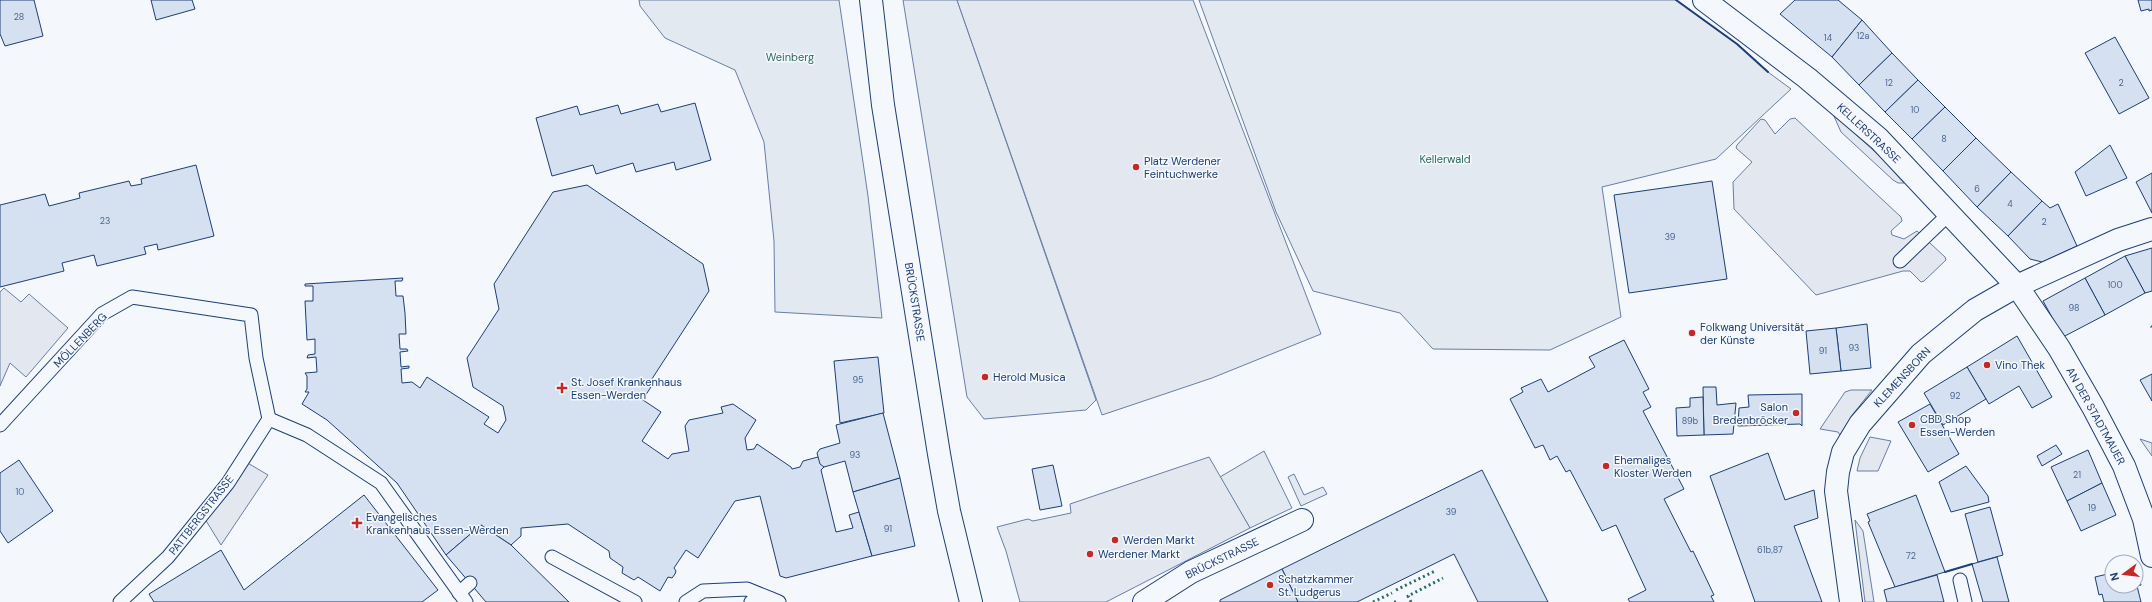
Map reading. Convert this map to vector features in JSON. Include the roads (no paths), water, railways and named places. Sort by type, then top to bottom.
[{"type":"street","name":"BRÜCKSTRASSE","points":[[871,0],[883,105],[949,511],[971,602]]},
{"type":"street","name":"KELLERSTRASSE","points":[[1704,0],[1807,78],[1879,139],[2017,286]]},
{"type":"street","name":"KLEMENSBORN","points":[[1851,602],[1836,491],[1838,472],[1844,452],[1860,424],[1921,354],[1975,310],[2017,286],[2118,240],[2152,229]]},
{"type":"street","name":"AN DER STADTMAUER","points":[[2017,286],[2086,394],[2124,466],[2144,519],[2152,556]]},
{"type":"street","name":"BRÜCKSTRASSE","points":[[1144,602],[1191,572],[1302,520]]},
{"type":"lane","points":[[1900,261],[1950,213]]},
{"type":"lane","name":"MÖLLENBERG","points":[[0,425],[102,314],[132,297],[250,315],[256,358],[269,419]]},
{"type":"lane","points":[[269,419],[307,434],[381,483],[463,597],[470,583]]},
{"type":"lane","name":"PATTBERGSTRASSE","points":[[120,602],[168,557],[228,483],[269,419]]},
{"type":"lane","points":[[552,557],[635,602]]},
{"type":"lane","points":[[1960,580],[1966,602]]},
{"type":"lane","points":[[686,602],[703,591],[747,589],[775,600]]},
{"type":"lane","points":[[751,602],[775,600]]},
{"type":"place","name":"Platz Werdener Feintuchwerke","points":[[1136,167]]},
{"type":"place","name":"Folkwang Universität der Künste","points":[[1692,333]]},
{"type":"place","name":"Vino Thek","points":[[1987,365]]},
{"type":"place","name":"Herold Musica","points":[[985,377]]},
{"type":"place","name":"St. Josef Krankenhaus Essen-Werden","points":[[562,388]]},
{"type":"place","name":"Salon Bredenbröcker","points":[[1796,413]]},
{"type":"place","name":"CBD Shop Essen-Werden","points":[[1912,425]]},
{"type":"place","name":"Ehemaliges Kloster Werden","points":[[1606,466]]},
{"type":"place","name":"Evangelisches Krankenhaus Essen-Werden","points":[[357,523]]},
{"type":"place","name":"Werden Markt","points":[[1115,540]]},
{"type":"place","name":"Werdener Markt","points":[[1090,554]]},
{"type":"place","name":"Schatzkammer St. Ludgerus","points":[[1270,585]]},
{"type":"park label","name":"Weinberg","points":[[790,57]]},
{"type":"park label","name":"Kellerwald","points":[[1445,159]]}]
